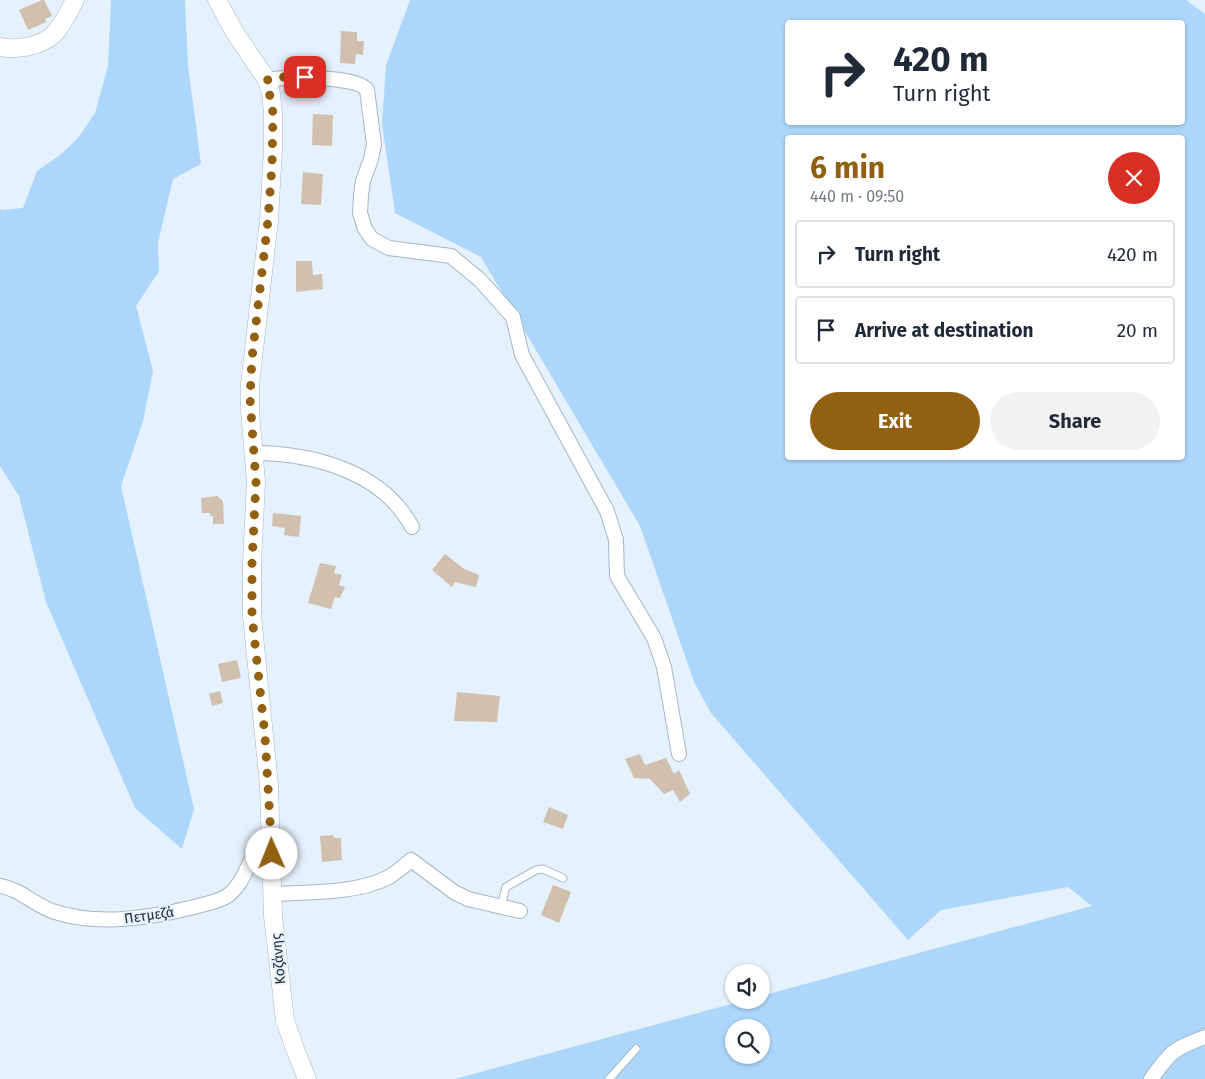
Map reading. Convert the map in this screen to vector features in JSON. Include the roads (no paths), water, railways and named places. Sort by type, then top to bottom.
[{"type":"street","points":[[0,47],[25,47],[42,42],[53,35],[75,0]]},
{"type":"street","points":[[217,0],[235,33],[267,80],[284,77],[314,78],[357,83],[367,90],[374,140],[373,153],[363,181],[360,213],[367,233],[372,239],[393,250],[451,256],[480,280],[512,317],[522,355],[607,511],[616,540],[617,576],[654,638],[664,667],[679,754]]},
{"type":"street","name":"Κοζάνης","points":[[267,80],[272,102],[274,136],[268,220],[250,384],[256,494],[252,563],[252,616],[265,736],[272,836],[272,894],[283,1010],[290,1037],[307,1079]]},
{"type":"street","points":[[253,453],[276,453],[306,457],[357,475],[394,501],[412,527]]},
{"type":"street","name":"Πετμεζά","points":[[0,886],[17,891],[53,912],[67,915],[120,919],[162,914],[226,896],[236,886],[260,844],[272,836]]},
{"type":"street","points":[[272,894],[343,890],[381,881],[391,876],[411,860],[454,892],[468,899],[520,911]]},
{"type":"street","points":[[1152,1079],[1168,1055],[1180,1046],[1205,1037]]},
{"type":"lane","points":[[501,906],[506,888],[536,870],[543,870],[563,878]]},
{"type":"lane","points":[[609,1079],[636,1049]]}]
